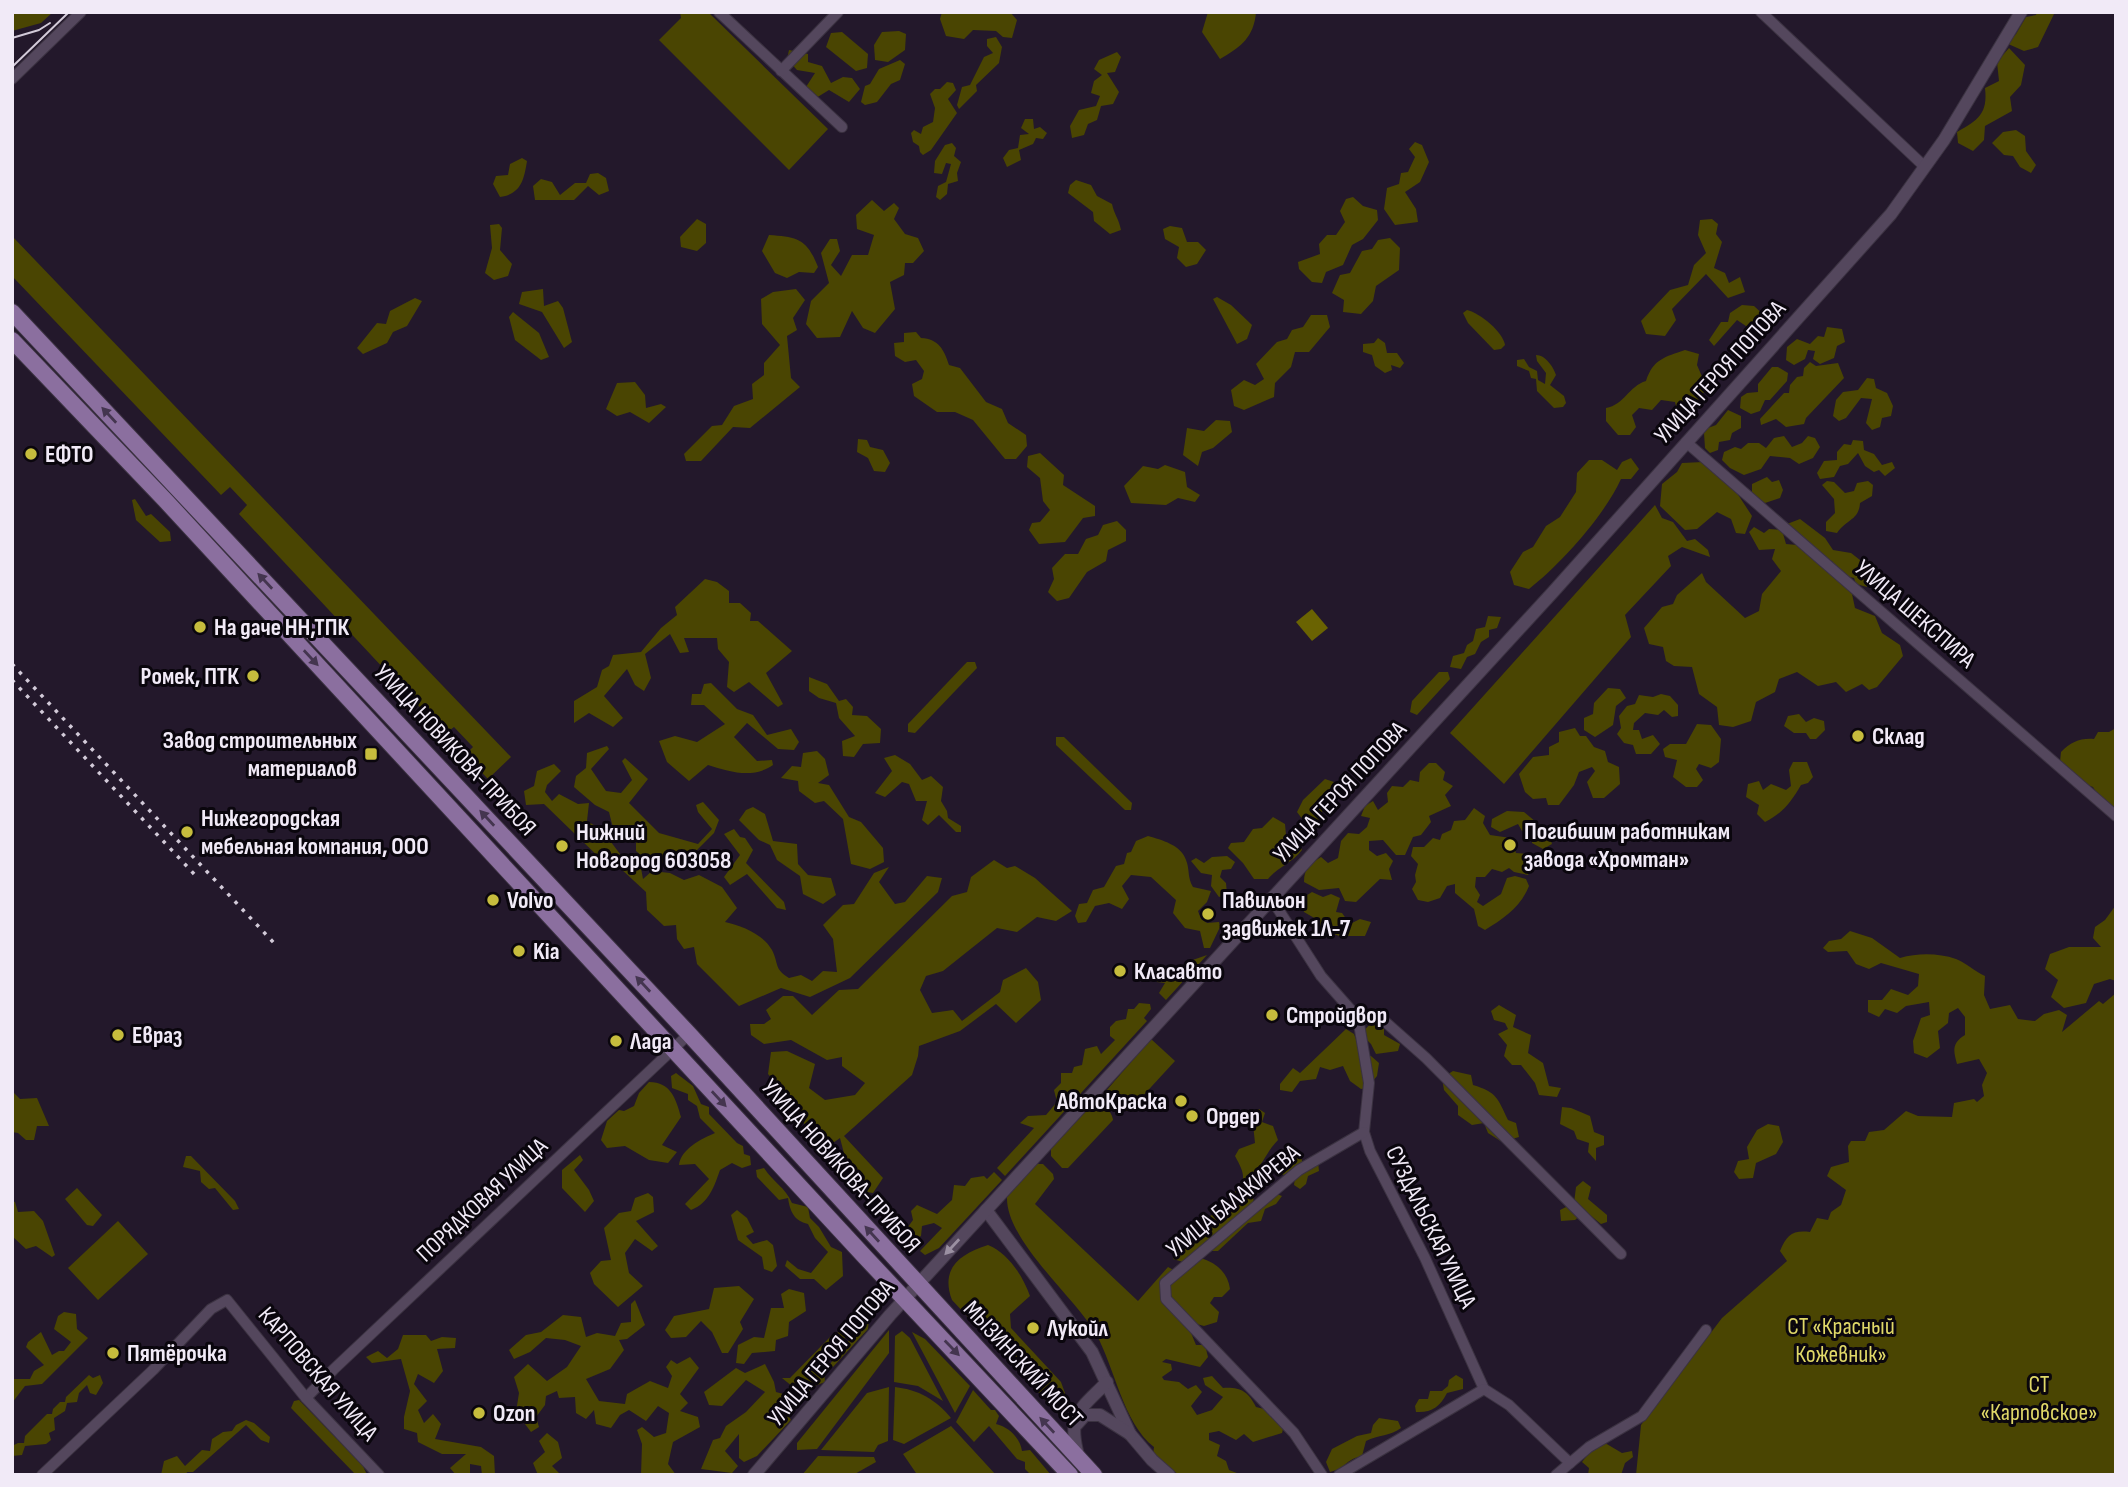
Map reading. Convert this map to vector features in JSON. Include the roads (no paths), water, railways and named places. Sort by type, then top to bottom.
[{"type":"main road","name":"УЛИЦА НОВИКОВА-ПРИБОЯ","points":[[12,312],[689,1034],[918,1284]]},
{"type":"main road","name":"УЛИЦА НОВИКОВА-ПРИБОЯ","points":[[12,340],[165,500],[905,1298]]},
{"type":"main road","name":"МЫЗИНСКИЙ МОСТ","points":[[918,1284],[1094,1475]]},
{"type":"main road","name":"МЫЗИНСКИЙ МОСТ","points":[[905,1298],[1070,1475]]},
{"type":"street","points":[[12,79],[81,12]]},
{"type":"street","points":[[719,12],[842,127]]},
{"type":"street","points":[[781,71],[838,12]]},
{"type":"street","points":[[1761,12],[1926,167]]},
{"type":"street","name":"УЛИЦА ГЕРОЯ ПОПОВА","points":[[754,1475],[905,1298],[1553,592],[1891,214],[1926,167],[2021,12]]},
{"type":"street","name":"УЛИЦА ШЕКСПИРА","points":[[1686,442],[2116,816]]},
{"type":"street","points":[[1271,898],[1321,976],[1358,1018],[1382,1019],[1426,1058],[1621,1254]]},
{"type":"street","name":"СУЗДАЛЬСКАЯ УЛИЦА","points":[[1358,1018],[1369,1083],[1364,1132],[1370,1151],[1425,1258],[1484,1389]]},
{"type":"street","name":"ПОРЯДКОВАЯ УЛИЦА","points":[[306,1398],[689,1034]]},
{"type":"street","name":"УЛИЦА БАЛАКИРЕВА","points":[[1322,1475],[1294,1433],[1166,1299],[1165,1283],[1299,1170],[1364,1132]]},
{"type":"street","points":[[986,1210],[1092,1352],[1130,1434],[1169,1475]]},
{"type":"street","name":"КАРПОВСКАЯ УЛИЦА","points":[[43,1475],[153,1370],[211,1309],[227,1300],[306,1398],[379,1475]]},
{"type":"street","points":[[1556,1475],[1590,1447],[1642,1416],[1706,1330]]},
{"type":"street","points":[[1079,1459],[1073,1438],[1075,1414],[1107,1382]]},
{"type":"street","points":[[1339,1475],[1484,1389],[1508,1405],[1570,1463]]},
{"type":"street","points":[[1074,1427],[1084,1415],[1100,1415],[1130,1434]]},
{"type":"tram line","points":[[12,67],[69,12]]},
{"type":"tram line","points":[[12,38],[39,30],[50,23]]},
{"type":"railway","points":[[12,664],[274,943]]},
{"type":"railway","points":[[12,680],[196,876]]},
{"type":"place","name":"ЕФТО","points":[[31,454]]},
{"type":"place","name":"На даче НН,ТПК","points":[[200,627]]},
{"type":"place","name":"Ромек, ПТК","points":[[253,676]]},
{"type":"place","name":"Склад","points":[[1858,736]]},
{"type":"place","name":"Завод строительных материалов","points":[[371,754]]},
{"type":"place","name":"Нижегородская мебельная компания, ООО","points":[[187,832]]},
{"type":"place","name":"Погибшим работникам завода «Хромтан»","points":[[1510,845]]},
{"type":"place","name":"Нижний Новгород 603058","points":[[562,846]]},
{"type":"place","name":"Volvo","points":[[493,900]]},
{"type":"place","name":"Павильон задвижек 1Л-7","points":[[1208,914]]},
{"type":"place","name":"Kia","points":[[519,951]]},
{"type":"place","name":"Класавто","points":[[1120,971]]},
{"type":"place","name":"Стройдвор","points":[[1272,1015]]},
{"type":"place","name":"Евраз","points":[[118,1035]]},
{"type":"place","name":"Лада","points":[[616,1041]]},
{"type":"place","name":"АвтоКраска","points":[[1181,1101]]},
{"type":"place","name":"Ордер","points":[[1192,1116]]},
{"type":"place","name":"Лукойл","points":[[1033,1328]]},
{"type":"place","name":"Пятёрочка","points":[[113,1353]]},
{"type":"place","name":"Ozon","points":[[479,1413]]},
{"type":"park label","name":"СТ «Красный Кожевник»","points":[[1841,1340]]},
{"type":"park label","name":"СТ «Карповское»","points":[[2039,1398]]}]
